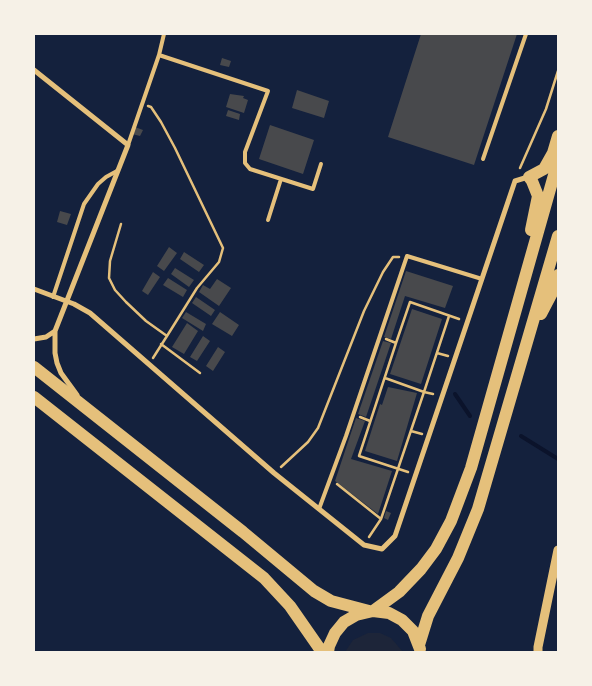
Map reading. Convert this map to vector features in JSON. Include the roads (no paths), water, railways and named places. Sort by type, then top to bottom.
[{"type":"main road","points":[[527,273],[527,248],[538,196],[532,181],[528,177],[544,169],[558,136]]},
{"type":"main road","points":[[328,652],[335,633],[344,622],[356,615],[371,611],[399,592],[421,570],[452,521],[471,468],[558,161]]},
{"type":"main road","points":[[420,650],[430,611],[458,558],[478,509],[558,236]]},
{"type":"main road","points":[[533,324],[547,304],[558,275]]},
{"type":"main road","points":[[34,367],[243,532],[314,591],[331,601],[371,611],[388,613],[402,620],[413,631],[420,650]]},
{"type":"main road","points":[[34,397],[264,578],[290,606],[322,652]]},
{"type":"street","points":[[34,70],[128,145],[55,331],[55,353],[61,373],[86,408]]},
{"type":"street","points":[[34,289],[68,301],[90,314],[274,473],[364,545],[382,549],[395,536],[515,181],[528,177]]},
{"type":"street","points":[[34,339],[46,337],[55,331]]},
{"type":"street","points":[[538,652],[558,550]]},
{"type":"lane","points":[[128,145],[159,56],[164,34]]},
{"type":"lane","points":[[483,159],[526,34]]},
{"type":"lane","points":[[159,56],[268,91],[245,152],[245,162],[250,169],[312,189],[321,164]]},
{"type":"lane","points":[[53,297],[84,204],[98,184],[106,176],[117,171]]},
{"type":"lane","points":[[268,220],[281,179]]},
{"type":"lane","points":[[319,509],[408,256],[482,279]]},
{"type":"waterway","points":[[455,394],[470,416]]},
{"type":"waterway","points":[[521,436],[558,459]]}]
